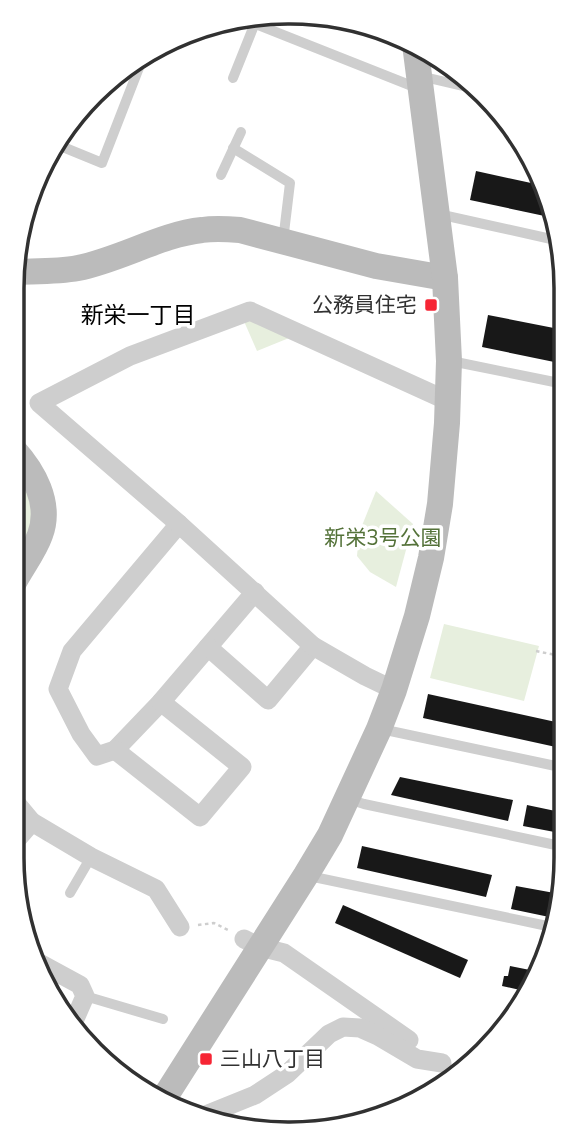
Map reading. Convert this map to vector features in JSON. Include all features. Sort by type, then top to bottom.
[{"type":"street","points":[[167,1092],[252,943],[306,875],[348,799],[380,729],[394,690],[417,616],[431,558],[440,505],[449,361],[445,278],[417,58]]},
{"type":"street","points":[[25,271],[76,269],[174,236],[201,230],[240,230],[376,265],[445,278]]},
{"type":"street","points":[[394,690],[313,646],[179,524],[39,403],[130,356],[250,311],[448,401]]},
{"type":"street","points":[[24,461],[37,485],[44,509],[44,521],[40,535],[24,564]]},
{"type":"street","points":[[179,524],[72,651],[58,689],[81,734],[97,756],[115,750],[161,702],[255,592]]},
{"type":"street","points":[[208,647],[268,700],[313,646]]},
{"type":"street","points":[[115,750],[200,817],[242,767],[161,702]]},
{"type":"street","points":[[24,812],[32,822],[91,857],[156,889],[180,928]]},
{"type":"street","points":[[24,831],[32,822]]},
{"type":"street","points":[[252,943],[284,953],[449,1068]]},
{"type":"street","points":[[49,968],[80,985],[85,996],[76,1015]]},
{"type":"street","points":[[215,1111],[255,1095],[287,1074],[329,1034],[343,1027],[360,1028],[417,1059],[449,1068]]},
{"type":"lane","points":[[262,26],[420,83],[459,86]]},
{"type":"lane","points":[[233,78],[249,28]]},
{"type":"lane","points":[[65,148],[102,163],[137,72]]},
{"type":"lane","points":[[221,175],[241,132]]},
{"type":"lane","points":[[233,148],[290,183],[283,242]]},
{"type":"lane","points":[[438,214],[548,238]]},
{"type":"lane","points":[[449,361],[554,382]]},
{"type":"lane","points":[[380,729],[554,766]]},
{"type":"lane","points":[[348,799],[554,845]]},
{"type":"lane","points":[[70,893],[91,857]]},
{"type":"lane","points":[[306,875],[544,925]]},
{"type":"lane","points":[[85,996],[163,1019]]},
{"type":"path","points":[[536,651],[554,655]]},
{"type":"path","points":[[180,928],[214,923],[252,943]]},
{"type":"green space","points":[[248,318],[289,338],[257,351],[243,319]]},
{"type":"green space","points":[[24,480],[37,510],[24,542]]},
{"type":"green space","name":"新栄3号公園","points":[[376,491],[413,524],[396,587],[370,572],[357,556],[359,533]]},
{"type":"green space","points":[[444,624],[539,646],[524,701],[430,678]]},
{"type":"building","points":[[476,171],[531,183],[542,216],[470,200]]},
{"type":"building","points":[[488,315],[554,328],[554,362],[482,347]]},
{"type":"building","points":[[428,694],[554,722],[554,747],[423,718]]},
{"type":"building","points":[[400,777],[513,800],[508,821],[391,795]]},
{"type":"building","points":[[527,805],[554,811],[554,832],[523,826]]},
{"type":"building","points":[[362,846],[492,875],[486,897],[357,868]]},
{"type":"building","points":[[516,886],[551,892],[546,916],[511,909]]},
{"type":"building","points":[[343,905],[468,960],[460,978],[335,923]]},
{"type":"building","points":[[510,966],[528,970],[518,990],[502,986],[504,976],[508,976]]},
{"type":"place","name":"公務員住宅","points":[[431,305]]},
{"type":"place","name":"三山八丁目","points":[[206,1059]]},
{"type":"district","name":"新栄一丁目","points":[[138,315]]}]
